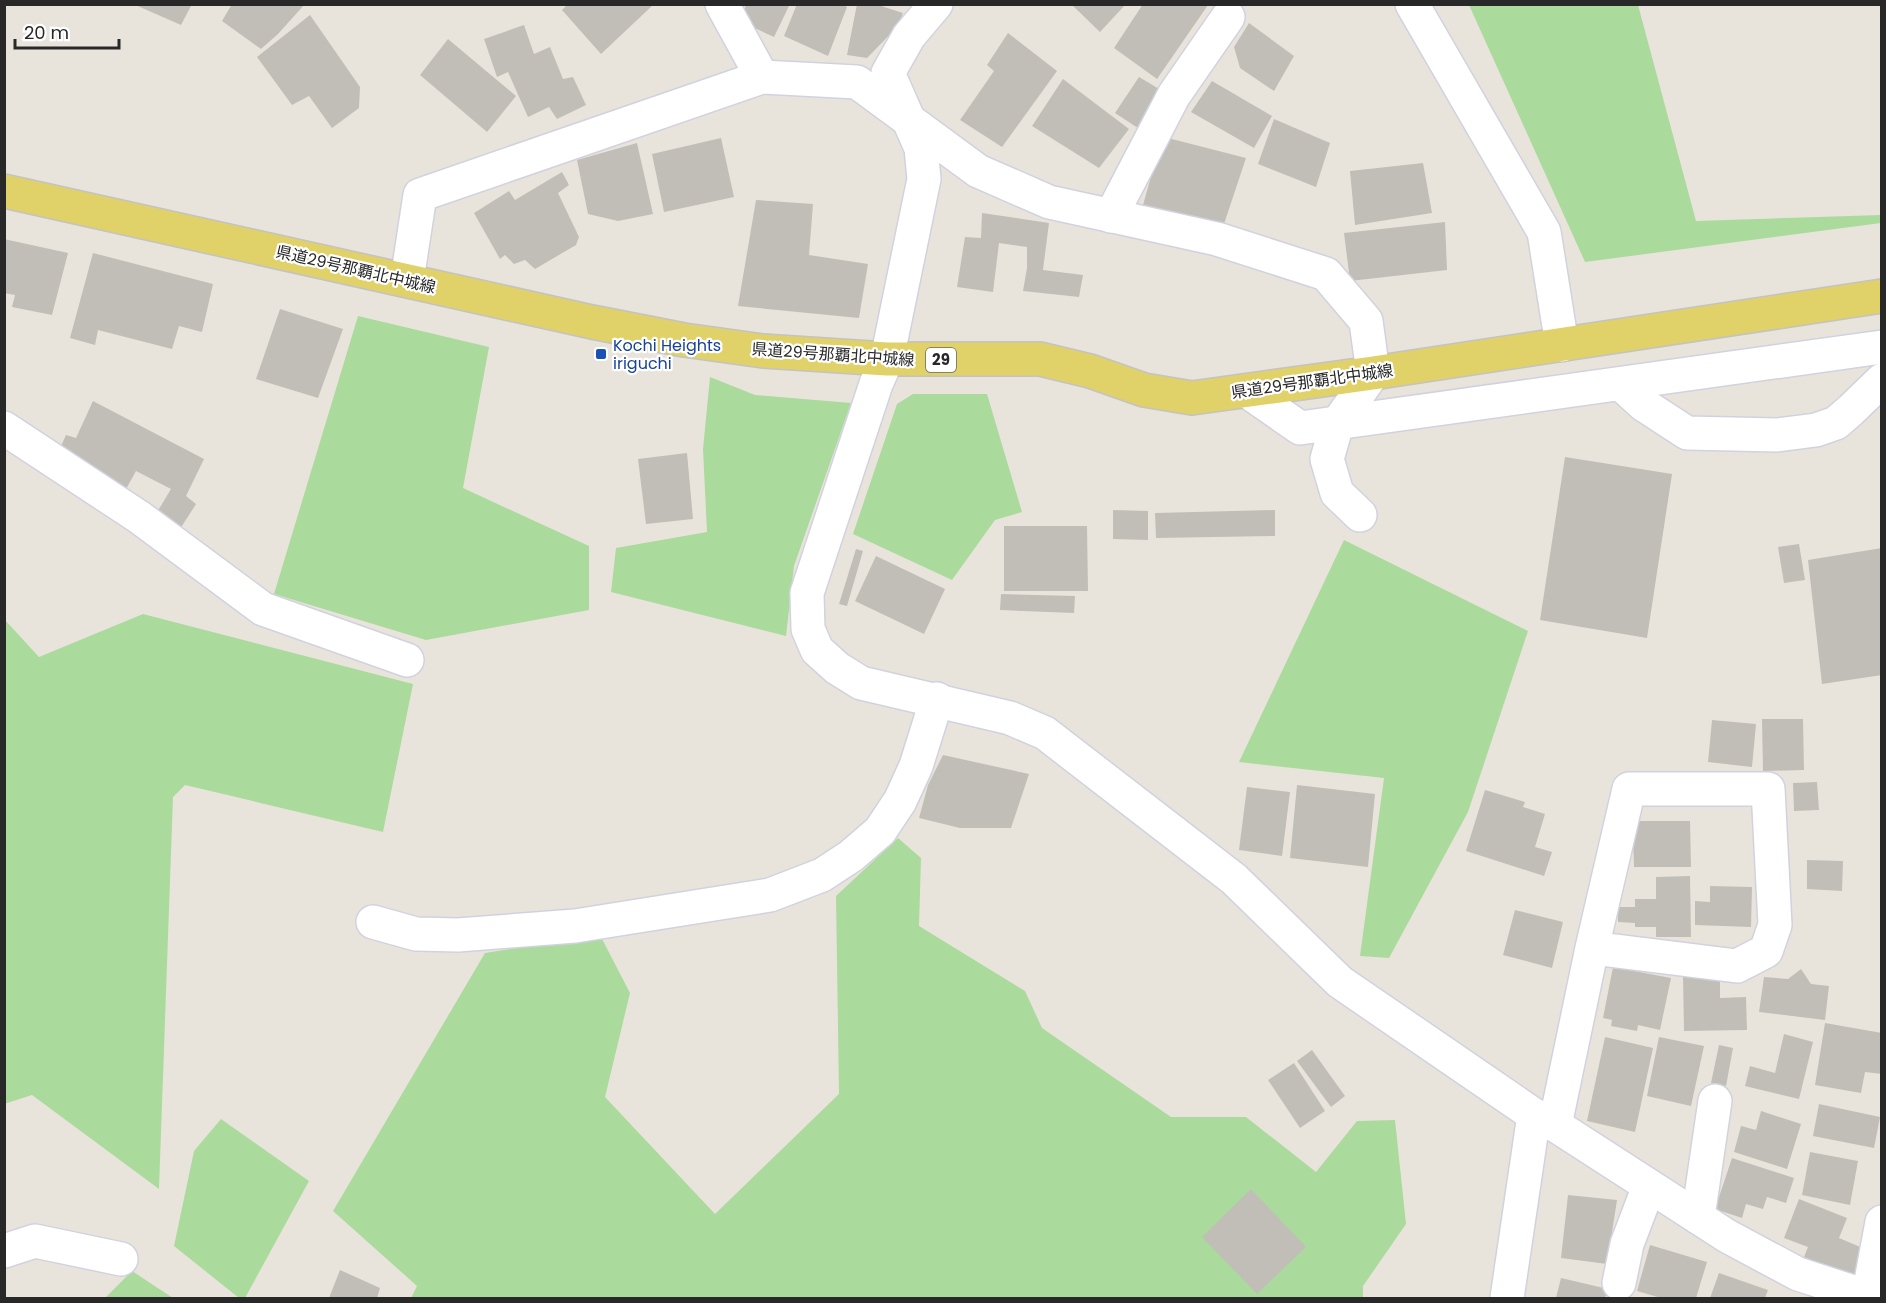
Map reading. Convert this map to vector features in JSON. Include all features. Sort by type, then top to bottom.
[{"type":"main road","name":"県道29号那覇北中城線","points":[[4,191],[592,322],[684,340],[763,351],[887,359],[1040,359],[1090,371],[1144,390],[1192,398],[1881,296]]},
{"type":"street","points":[[936,4],[909,36],[888,73],[921,148],[924,179],[887,359],[876,384],[807,593],[808,629],[817,650],[837,668],[861,683],[937,699],[1010,718],[1045,733],[1234,879],[1340,982],[1544,1120],[1727,1236],[1788,1284],[1870,1298],[1881,1222]]},
{"type":"street","points":[[1412,4],[1544,232],[1562,345]]},
{"type":"street","points":[[728,8],[762,77]]},
{"type":"street","points":[[1111,216],[1174,95],[1228,17]]},
{"type":"street","points":[[407,280],[420,195],[762,77],[857,82],[978,171],[1049,202],[1217,239],[1326,274],[1366,321],[1373,373],[1337,424],[1327,459],[1336,493],[1360,515]]},
{"type":"street","points":[[1247,391],[1300,428],[1622,385],[1881,347]]},
{"type":"street","points":[[1622,385],[1644,405],[1687,433],[1777,435],[1816,430],[1836,423],[1881,380]]},
{"type":"street","points":[[4,428],[139,517],[263,609],[406,660]]},
{"type":"street","points":[[373,922],[416,934],[458,935],[575,926],[770,895],[822,875],[851,856],[879,831],[900,801],[916,766],[937,699]]},
{"type":"street","points":[[1507,1299],[1544,1120],[1592,948],[1629,789],[1768,789],[1775,926],[1766,951],[1737,966],[1592,948]]},
{"type":"street","points":[[1698,1217],[1715,1101]]},
{"type":"street","points":[[1619,1283],[1627,1244],[1650,1186]]},
{"type":"street","points":[[4,1251],[34,1241],[121,1259]]},
{"type":"green space","points":[[1469,5],[1638,5],[1696,221],[1881,215],[1881,223],[1585,262]]},
{"type":"green space","points":[[358,316],[489,347],[463,488],[589,546],[589,610],[426,640],[274,594]]},
{"type":"green space","points":[[710,377],[755,395],[851,403],[794,566],[786,636],[611,592],[616,548],[707,532],[703,449]]},
{"type":"green space","points":[[913,394],[987,394],[1022,512],[995,520],[952,580],[853,534],[897,404]]},
{"type":"green space","points":[[1344,540],[1528,631],[1468,812],[1389,958],[1360,956],[1384,778],[1239,762]]},
{"type":"green space","points":[[143,614],[413,684],[383,832],[185,785],[173,797],[159,1189],[32,1095],[4,1104],[5,620],[39,657]]},
{"type":"green space","points":[[898,838],[921,858],[919,926],[1025,991],[1042,1028],[1171,1117],[1246,1117],[1316,1172],[1357,1121],[1395,1120],[1406,1224],[1363,1286],[1363,1298],[411,1298],[417,1286],[333,1211],[485,953],[600,935],[630,993],[605,1097],[715,1214],[839,1094],[836,896]]},
{"type":"green space","points":[[221,1119],[309,1181],[245,1298],[239,1298],[174,1246],[194,1151]]},
{"type":"green space","points":[[132,1271],[173,1298],[105,1298]]},
{"type":"building","points":[[133,4],[192,4],[181,25]]},
{"type":"building","points":[[232,4],[305,4],[261,49],[222,21]]},
{"type":"building","points":[[568,4],[654,4],[601,54],[562,10]]},
{"type":"building","points":[[746,4],[790,4],[774,37],[746,24],[744,12]]},
{"type":"building","points":[[797,4],[841,4],[847,7],[828,56],[784,36]]},
{"type":"building","points":[[857,4],[875,4],[903,13],[898,26],[867,58],[847,55]]},
{"type":"building","points":[[1071,4],[1126,4],[1100,32]]},
{"type":"building","points":[[1143,4],[1208,5],[1157,79],[1114,48]]},
{"type":"building","points":[[310,15],[360,87],[359,108],[332,128],[309,96],[292,105],[257,57]]},
{"type":"building","points":[[1249,23],[1294,56],[1274,91],[1240,68],[1234,47]]},
{"type":"building","points":[[524,25],[534,54],[550,47],[563,79],[573,77],[586,105],[557,119],[549,107],[528,117],[508,72],[497,77],[484,39]]},
{"type":"building","points":[[1008,33],[1057,71],[1002,147],[960,120],[994,71],[987,65]]},
{"type":"building","points":[[448,39],[516,96],[487,132],[420,75]]},
{"type":"building","points":[[1139,77],[1166,93],[1141,130],[1115,113]]},
{"type":"building","points":[[1063,79],[1129,129],[1099,168],[1032,126]]},
{"type":"building","points":[[1212,81],[1272,116],[1254,148],[1191,112]]},
{"type":"building","points":[[1274,119],[1330,143],[1316,187],[1258,164]]},
{"type":"building","points":[[721,138],[734,197],[664,212],[652,154]]},
{"type":"building","points":[[1168,138],[1246,158],[1224,224],[1143,205],[1154,166]]},
{"type":"building","points":[[637,143],[653,214],[618,221],[588,214],[577,160]]},
{"type":"building","points":[[1423,163],[1432,213],[1355,225],[1350,171]]},
{"type":"building","points":[[562,172],[569,185],[558,193],[579,237],[576,245],[535,269],[525,260],[514,264],[505,255],[500,259],[474,213],[509,191],[515,200]]},
{"type":"building","points":[[756,200],[813,204],[809,255],[868,264],[859,318],[738,306]]},
{"type":"building","points":[[982,213],[1049,223],[1043,270],[1083,275],[1079,297],[1023,291],[1027,268],[1027,247],[999,243],[993,292],[957,287],[965,237],[981,238]]},
{"type":"building","points":[[1445,222],[1447,270],[1350,281],[1344,233]]},
{"type":"building","points":[[4,239],[68,253],[52,315],[12,307],[15,295],[4,293]]},
{"type":"building","points":[[93,253],[213,284],[202,332],[179,326],[172,349],[98,330],[95,345],[70,338]]},
{"type":"building","points":[[280,309],[343,329],[318,398],[256,379]]},
{"type":"building","points":[[93,401],[204,459],[186,496],[196,504],[180,529],[156,514],[171,489],[136,471],[125,491],[58,453],[66,435],[76,438]]},
{"type":"building","points":[[687,453],[693,519],[646,524],[638,459]]},
{"type":"building","points":[[1565,457],[1672,474],[1647,638],[1540,620]]},
{"type":"building","points":[[1113,510],[1148,511],[1148,540],[1113,539]]},
{"type":"building","points":[[1275,510],[1275,536],[1156,538],[1155,513]]},
{"type":"building","points":[[1004,526],[1087,526],[1088,591],[1004,591]]},
{"type":"building","points":[[1799,544],[1805,580],[1784,583],[1778,547]]},
{"type":"building","points":[[1882,548],[1882,675],[1822,684],[1808,560]]},
{"type":"building","points":[[856,549],[863,551],[847,606],[839,604]]},
{"type":"building","points":[[876,556],[945,589],[924,634],[855,601]]},
{"type":"building","points":[[1001,594],[1075,596],[1074,613],[1000,610]]},
{"type":"building","points":[[1762,719],[1803,719],[1804,770],[1763,771]]},
{"type":"building","points":[[1712,720],[1756,724],[1752,767],[1708,762]]},
{"type":"building","points":[[943,755],[1029,774],[1011,828],[960,828],[919,818],[928,785]]},
{"type":"building","points":[[1817,782],[1819,810],[1794,811],[1793,783]]},
{"type":"building","points":[[1297,785],[1375,794],[1368,867],[1290,858]]},
{"type":"building","points":[[1247,787],[1290,792],[1282,856],[1239,850]]},
{"type":"building","points":[[1485,790],[1525,802],[1523,807],[1545,814],[1535,847],[1552,852],[1544,876],[1466,851]]},
{"type":"building","points":[[1638,821],[1690,821],[1691,867],[1634,867],[1633,837]]},
{"type":"building","points":[[1807,860],[1843,861],[1842,891],[1807,889]]},
{"type":"building","points":[[1690,876],[1691,937],[1656,937],[1656,927],[1635,927],[1635,923],[1618,922],[1618,907],[1635,907],[1635,899],[1656,899],[1656,877]]},
{"type":"building","points":[[1710,886],[1752,887],[1751,927],[1695,925],[1695,901],[1710,902]]},
{"type":"building","points":[[1515,910],[1563,922],[1552,968],[1503,955]]},
{"type":"building","points":[[1613,967],[1671,978],[1660,1030],[1638,1025],[1637,1031],[1611,1026],[1612,1020],[1603,1018]]},
{"type":"building","points":[[1801,969],[1811,984],[1829,986],[1825,1020],[1759,1012],[1764,977],[1788,979]]},
{"type":"building","points":[[1720,975],[1720,998],[1746,997],[1747,1030],[1684,1031],[1683,976]]},
{"type":"building","points":[[1825,1023],[1882,1033],[1882,1074],[1865,1072],[1861,1093],[1815,1085]]},
{"type":"building","points":[[1784,1034],[1813,1042],[1799,1099],[1745,1086],[1750,1066],[1775,1073]]},
{"type":"building","points":[[1605,1037],[1653,1048],[1635,1132],[1587,1121]]},
{"type":"building","points":[[1659,1037],[1704,1046],[1691,1106],[1647,1096]]},
{"type":"building","points":[[1719,1045],[1733,1048],[1726,1086],[1711,1083]]},
{"type":"building","points":[[1312,1050],[1345,1096],[1331,1107],[1297,1061]]},
{"type":"building","points":[[1294,1063],[1325,1111],[1300,1128],[1268,1080]]},
{"type":"building","points":[[1819,1104],[1880,1117],[1874,1148],[1813,1136]]},
{"type":"building","points":[[1761,1111],[1801,1124],[1787,1169],[1734,1152],[1741,1126],[1756,1130]]},
{"type":"building","points":[[1810,1152],[1858,1161],[1850,1205],[1802,1195]]},
{"type":"building","points":[[1732,1158],[1794,1178],[1786,1203],[1767,1197],[1763,1209],[1746,1204],[1742,1218],[1715,1209]]},
{"type":"building","points":[[1251,1189],[1306,1247],[1257,1294],[1202,1237]]},
{"type":"building","points":[[1568,1195],[1617,1200],[1607,1264],[1561,1258]]},
{"type":"building","points":[[1799,1199],[1847,1218],[1839,1238],[1865,1249],[1855,1277],[1804,1257],[1808,1247],[1784,1238]]},
{"type":"building","points":[[1650,1245],[1707,1262],[1696,1298],[1661,1298],[1637,1291]]},
{"type":"building","points":[[340,1270],[380,1288],[377,1298],[329,1298]]},
{"type":"building","points":[[1719,1273],[1768,1290],[1765,1298],[1710,1298]]},
{"type":"building","points":[[1561,1278],[1608,1289],[1605,1298],[1556,1298]]},
{"type":"place","name":"Kochi Heights iriguchi","points":[[601,354]]}]
